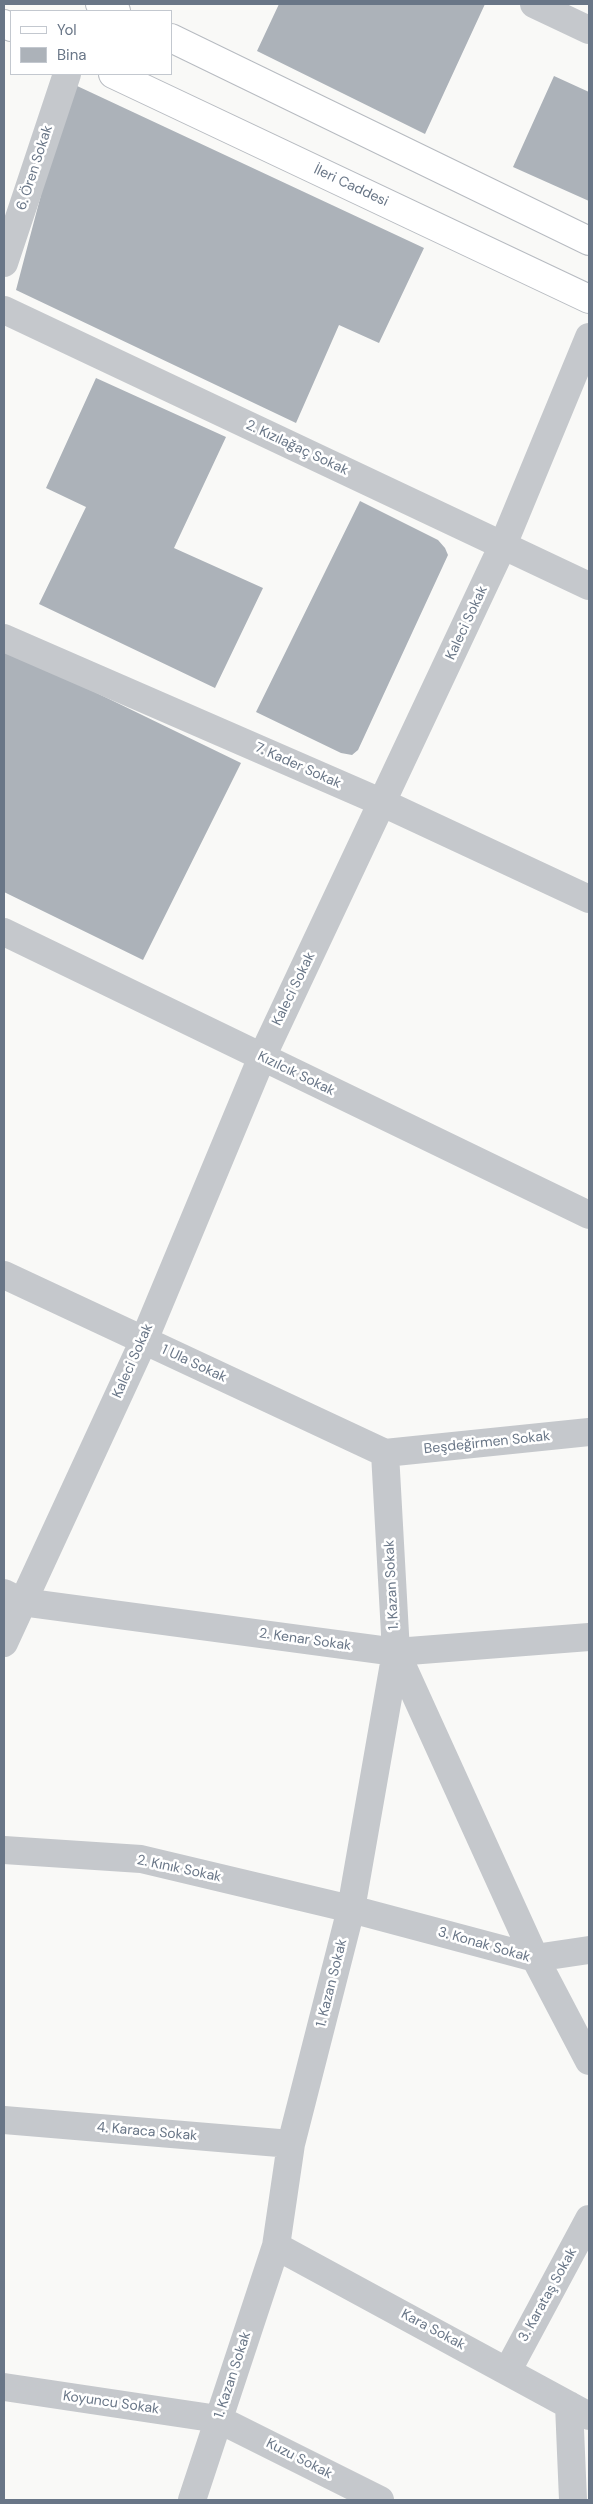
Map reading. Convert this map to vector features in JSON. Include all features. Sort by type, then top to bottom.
[{"type":"main road","points":[[100,4],[114,10]]},
{"type":"main road","points":[[172,38],[589,241]]},
{"type":"main road","name":"İleri Caddesi","points":[[115,75],[589,298]]},
{"type":"street","points":[[534,4],[589,30]]},
{"type":"street","name":"6. Ören Sokak","points":[[4,263],[67,75]]},
{"type":"street","name":"2. Kızılağaç Sokak","points":[[4,310],[589,586]]},
{"type":"street","name":"Kaleci Sokak","points":[[4,1643],[13,1598],[144,1340],[262,1057],[383,804],[503,545],[589,337]]},
{"type":"street","name":"7. Kader Sokak","points":[[4,638],[383,804],[589,899]]},
{"type":"street","name":"Kızılcık Sokak","points":[[4,932],[589,1215]]},
{"type":"street","name":"1 Ula Sokak","points":[[4,1275],[385,1453]]},
{"type":"street","name":"Beşdeğirmen Sokak","points":[[385,1453],[589,1432]]},
{"type":"street","name":"1. Kazan Sokak","points":[[192,2500],[276,2246],[291,2144],[351,1908],[396,1652],[385,1453]]},
{"type":"street","name":"2. Kenar Sokak","points":[[13,1598],[396,1652],[589,1638]]},
{"type":"street","points":[[396,1652],[535,1958],[589,1950]]},
{"type":"street","name":"2. Kınık Sokak","points":[[4,1850],[141,1859],[351,1908]]},
{"type":"street","name":"3. Konak Sokak","points":[[351,1908],[535,1958],[589,2061]]},
{"type":"street","name":"4. Karaca Sokak","points":[[4,2120],[291,2144]]},
{"type":"street","name":"3. Karataş Sokak","points":[[508,2370],[589,2219]]},
{"type":"street","name":"Kara Sokak","points":[[276,2246],[508,2370],[579,2411]]},
{"type":"street","name":"Koyuncu Sokak","points":[[4,2387],[218,2419]]},
{"type":"street","points":[[573,2500],[579,2411]]},
{"type":"street","name":"Kuzu Sokak","points":[[218,2419],[380,2500]]},
{"type":"building","points":[[279,4],[485,4],[425,134],[257,51]]},
{"type":"building","points":[[554,76],[589,92],[589,201],[513,167]]},
{"type":"building","points":[[75,85],[424,248],[379,343],[339,325],[296,423],[16,290],[68,92]]},
{"type":"building","points":[[96,378],[226,437],[174,548],[263,588],[215,688],[39,604],[86,507],[46,488]]},
{"type":"building","points":[[360,501],[438,540],[448,555],[358,750],[352,755],[341,753],[256,712]]},
{"type":"building","points":[[4,648],[241,763],[143,960],[4,892]]}]
